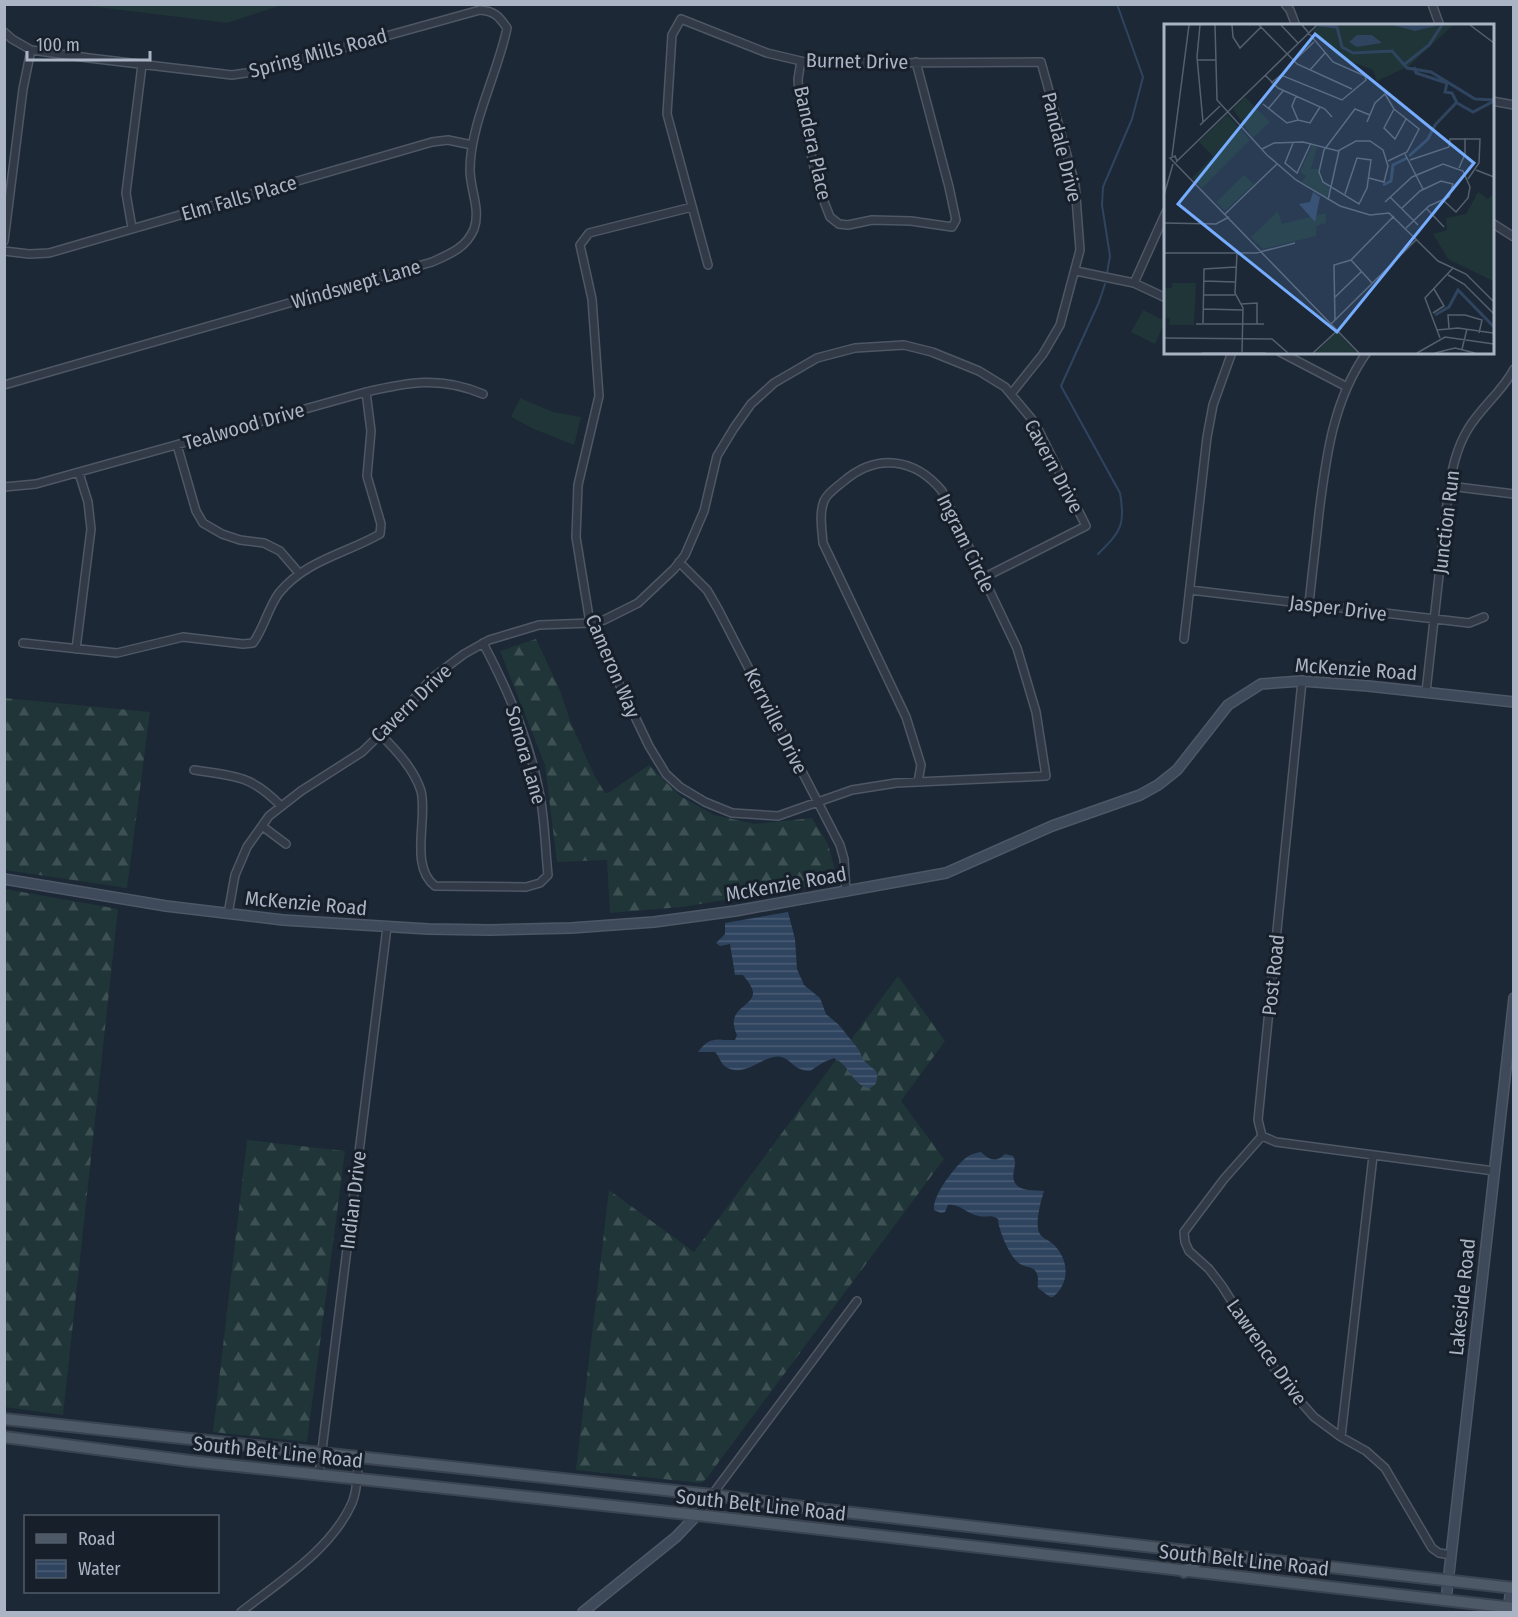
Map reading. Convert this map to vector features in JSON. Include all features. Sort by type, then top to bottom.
[{"type":"main road","name":"South Belt Line Road","points":[[4,1419],[712,1495],[1143,1547],[1512,1588]]},
{"type":"main road","points":[[4,1425],[30,1428],[39,1423]]},
{"type":"main road","points":[[132,1454],[135,1433]]},
{"type":"main road","name":"South Belt Line Road","points":[[4,1437],[190,1461],[697,1515],[1446,1600],[1510,1610]]},
{"type":"main road","points":[[1143,1547],[1150,1560],[1150,1568]]},
{"type":"main road","points":[[1184,1572],[1202,1558],[1212,1554]]},
{"type":"main road","points":[[1226,1556],[1232,1577]]},
{"type":"street","points":[[1285,4],[1295,24]]},
{"type":"street","points":[[1432,4],[1439,24]]},
{"type":"street","name":"Spring Mills Road","points":[[4,32],[31,50],[232,75],[260,71],[480,10],[492,10]]},
{"type":"street","name":"Windswept Lane","points":[[4,385],[432,262],[460,249],[473,231],[477,217],[470,171],[472,145],[507,28],[492,10]]},
{"type":"street","name":"Burnet Drive","points":[[692,207],[667,114],[672,35],[681,19],[766,53],[801,61],[1041,62]]},
{"type":"street","points":[[4,241],[22,89],[31,50]]},
{"type":"street","name":"Bandera Place","points":[[801,61],[798,79],[799,98],[818,186],[831,217],[839,224],[848,225],[872,220],[911,221],[952,227],[956,220],[949,187],[916,63]]},
{"type":"street","name":"Pandale Drive","points":[[1011,394],[1043,354],[1060,325],[1076,272],[1080,250],[1075,184],[1041,62]]},
{"type":"street","points":[[132,228],[126,193],[142,65]]},
{"type":"street","points":[[1494,101],[1514,105]]},
{"type":"street","name":"Elm Falls Place","points":[[4,251],[29,254],[49,253],[432,142],[448,140],[472,145]]},
{"type":"street","points":[[692,207],[708,265]]},
{"type":"street","name":"Cameron Way","points":[[692,207],[589,233],[580,245],[592,299],[599,396],[578,485],[576,537],[590,623],[649,746],[666,774],[680,787],[705,802],[732,813],[778,816],[852,790],[896,783],[1046,776]]},
{"type":"street","points":[[1134,283],[1164,216]]},
{"type":"street","points":[[1494,224],[1514,237]]},
{"type":"street","points":[[1076,272],[1134,283],[1164,297]]},
{"type":"street","name":"Cavern Drive","points":[[228,914],[235,874],[247,847],[269,816],[362,752],[432,678],[483,643],[539,625],[590,623],[604,620],[638,603],[685,555],[704,511],[717,456],[751,404],[774,383],[817,358],[855,348],[904,345],[932,352],[979,371],[1005,387],[1035,423],[1086,526],[983,578]]},
{"type":"street","points":[[1184,639],[1207,437],[1214,405],[1231,354]]},
{"type":"street","points":[[1284,354],[1347,387]]},
{"type":"street","points":[[1308,604],[1326,452],[1347,387],[1366,354]]},
{"type":"street","name":"Junction Run","points":[[1426,692],[1449,486],[1455,458],[1468,428],[1507,382],[1514,369]]},
{"type":"street","name":"Tealwood Drive","points":[[4,487],[36,484],[79,473],[366,392],[407,383],[441,382],[464,386],[483,394]]},
{"type":"street","points":[[23,644],[117,653],[183,638],[253,643],[279,594],[299,573],[315,563],[380,534],[381,524],[367,476],[372,432],[366,392]]},
{"type":"street","points":[[177,445],[196,511],[203,523],[222,534],[240,540],[264,543],[280,550],[299,573]]},
{"type":"street","name":"Ingram Circle","points":[[918,782],[921,765],[906,717],[823,543],[821,518],[824,500],[847,478],[869,466],[887,461],[908,466],[927,476],[942,491],[1017,648],[1036,712],[1046,776]]},
{"type":"street","points":[[76,649],[91,529],[88,502],[79,473]]},
{"type":"street","points":[[1449,486],[1514,494]]},
{"type":"street","name":"Kerrville Drive","points":[[679,562],[707,590],[718,609],[840,845],[844,859],[846,892]]},
{"type":"street","name":"Jasper Drive","points":[[1190,590],[1469,623],[1484,617]]},
{"type":"street","name":"Sonora Lane","points":[[380,734],[401,756],[421,792],[423,870],[430,882],[435,886],[526,886],[540,883],[548,875],[540,792],[513,705],[483,643]]},
{"type":"street","name":"McKenzie Road","points":[[4,879],[283,921],[490,930],[618,925],[735,911],[946,873],[1052,826],[1140,795],[1177,770],[1228,705],[1262,684],[1302,681],[1514,702]]},
{"type":"street","name":"Post Road","points":[[1262,1136],[1258,1120],[1302,681]]},
{"type":"street","points":[[194,771],[244,778],[267,792],[281,806]]},
{"type":"street","points":[[262,826],[286,844]]},
{"type":"street","name":"Indian Drive","points":[[319,1474],[387,927]]},
{"type":"street","name":"Lakeside Road","points":[[1446,1600],[1514,998]]},
{"type":"street","points":[[1262,1136],[1276,1142],[1494,1172]]},
{"type":"street","name":"Lawrence Drive","points":[[1262,1136],[1224,1179],[1184,1232],[1189,1251],[1209,1269],[1222,1286],[1283,1382],[1314,1417],[1341,1437],[1366,1451],[1384,1468],[1432,1548],[1439,1553],[1451,1555]]},
{"type":"street","points":[[1341,1437],[1374,1156]]},
{"type":"street","points":[[583,1612],[676,1537],[697,1515],[857,1301]]},
{"type":"street","points":[[241,1612],[314,1554],[342,1523],[354,1501],[359,1457]]},
{"type":"street","points":[[1510,1610],[1512,1588]]},
{"type":"green space","points":[[81,5],[282,5],[227,23]]},
{"type":"green space","points":[[1143,310],[1164,320],[1155,344],[1131,332]]},
{"type":"green space","points":[[520,398],[553,412],[581,417],[574,445],[511,417]]},
{"type":"green space","points":[[536,639],[559,688],[571,723],[594,775],[605,793],[649,765],[680,796],[714,815],[755,824],[812,818],[828,844],[836,874],[830,883],[682,907],[610,913],[607,860],[557,862],[545,765],[500,651]]},
{"type":"green space","points":[[4,698],[150,712],[127,888],[5,870]]},
{"type":"green space","points":[[5,889],[118,909],[63,1415],[5,1407]]},
{"type":"green space","points":[[898,976],[945,1041],[901,1101],[944,1159],[706,1479],[701,1483],[576,1470],[609,1190],[694,1252]]},
{"type":"green space","points":[[247,1140],[345,1151],[307,1442],[213,1432]]},
{"type":"water","points":[[788,912],[795,939],[797,969],[804,985],[820,998],[826,1014],[839,1025],[859,1050],[863,1060],[876,1071],[877,1081],[870,1088],[859,1084],[834,1058],[810,1071],[799,1069],[781,1057],[768,1059],[748,1068],[733,1070],[724,1066],[715,1052],[698,1052],[710,1041],[735,1040],[737,1035],[734,1019],[752,997],[753,992],[743,975],[735,975],[730,944],[720,946],[716,943],[725,934],[725,923]]},
{"type":"water","points":[[981,1152],[993,1159],[999,1159],[1005,1154],[1013,1156],[1015,1163],[1013,1177],[1018,1186],[1027,1190],[1044,1191],[1038,1230],[1041,1236],[1060,1252],[1066,1272],[1059,1291],[1053,1297],[1038,1288],[1038,1276],[1034,1270],[1022,1265],[1014,1258],[1003,1237],[998,1219],[975,1215],[952,1205],[948,1205],[945,1212],[934,1210],[940,1189],[951,1174],[967,1157]]},
{"type":"waterway","points":[[1107,273],[1110,256],[1102,205],[1103,187],[1132,119],[1143,77],[1117,4]]},
{"type":"waterway","points":[[1098,554],[1120,528],[1122,513],[1120,493],[1061,386],[1105,284]]}]
